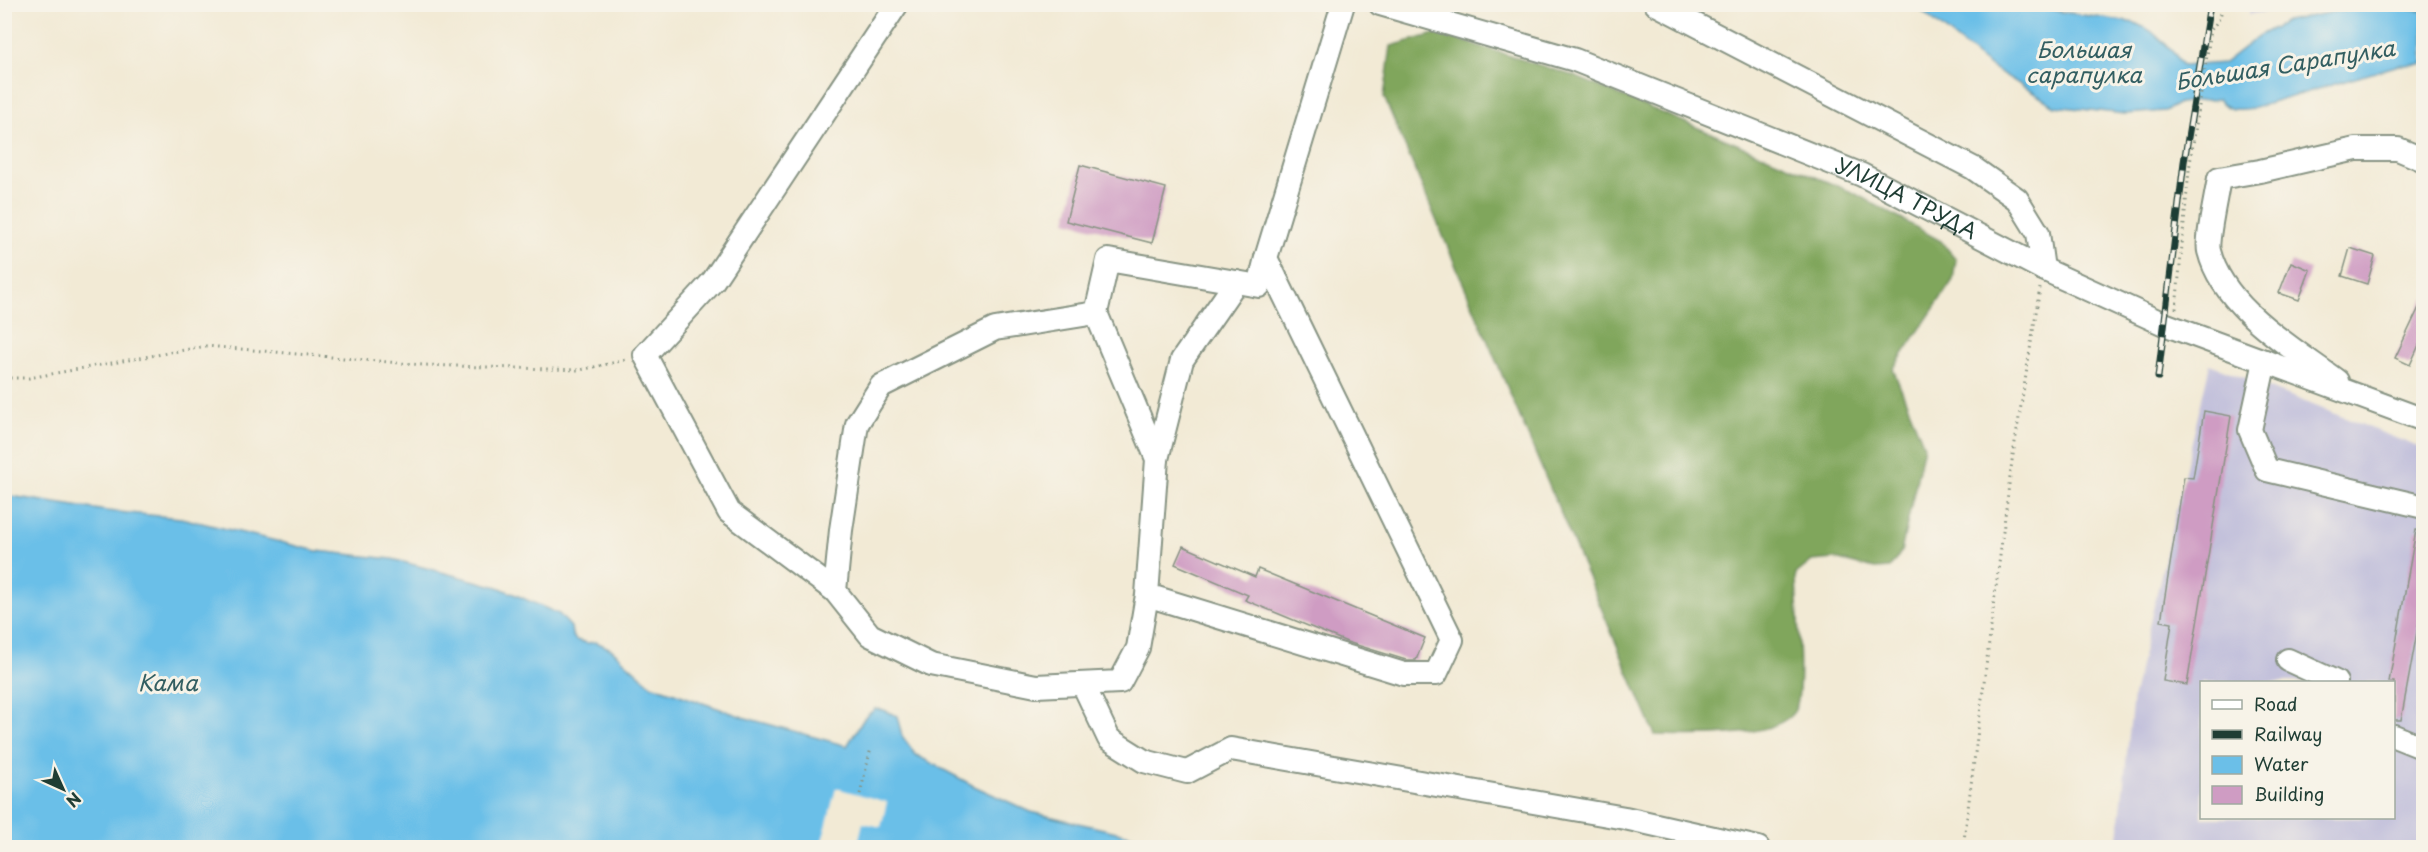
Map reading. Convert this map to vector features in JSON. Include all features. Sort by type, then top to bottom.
[{"type":"street","points":[[897,4],[713,281],[645,355],[729,512],[835,591],[870,635],[931,665],[1036,686],[1120,682],[1138,648],[1147,595],[1157,459],[1182,360],[1236,282]]},
{"type":"street","points":[[1157,459],[1096,313],[1108,260],[1258,286],[1343,4]]},
{"type":"street","name":"УЛИЦА ТРУДА","points":[[1380,4],[1575,60],[1851,170],[2043,269],[2174,328],[2424,420]]},
{"type":"street","points":[[1656,4],[1973,168],[2017,199],[2038,233],[2043,269]]},
{"type":"street","points":[[2358,396],[2260,324],[2224,285],[2208,250],[2219,178],[2356,149],[2398,149],[2424,159]]},
{"type":"street","points":[[1147,595],[1404,674],[1436,674],[1452,640],[1266,258]]},
{"type":"street","points":[[835,591],[841,530],[857,424],[880,386],[994,329],[1096,313]]},
{"type":"street","points":[[2265,361],[2250,430],[2267,470],[2424,507]]},
{"type":"street","points":[[2288,660],[2334,681]]},
{"type":"street","points":[[1083,684],[1109,739],[1144,761],[1187,772],[1231,749],[1625,818],[1758,848]]},
{"type":"street","points":[[2395,736],[2424,748]]},
{"type":"path","points":[[2174,328],[2194,140],[2211,30],[2220,18],[2223,4]]},
{"type":"path","points":[[1964,848],[2012,461],[2043,269]]},
{"type":"path","points":[[4,378],[29,378],[206,346],[423,365],[580,370],[645,355]]},
{"type":"path","points":[[860,794],[871,748]]},
{"type":"shaded area","points":[[2251,4],[2324,5],[2249,14]]},
{"type":"shaded area","points":[[2210,364],[2423,449],[2423,847],[2117,848],[2133,696]]},
{"type":"green space","points":[[1438,33],[1574,76],[1854,193],[1941,241],[1956,259],[1953,280],[1893,369],[1924,446],[1901,552],[1890,568],[1875,569],[1835,559],[1812,561],[1796,574],[1799,645],[1798,700],[1795,710],[1785,720],[1751,732],[1655,735],[1384,97],[1391,46]]},
{"type":"water","name":"Большая сарапулка","points":[[1914,5],[2040,5],[2057,11],[2135,23],[2151,31],[2172,50],[2183,66],[2224,63],[2260,35],[2287,21],[2369,5],[2423,10],[2423,64],[2399,65],[2248,109],[2230,108],[2218,99],[2179,103],[2165,111],[2125,114],[2055,106],[1988,65]]},
{"type":"water","name":"Кама","points":[[4,495],[107,511],[181,518],[317,551],[392,559],[498,587],[559,614],[571,627],[572,635],[576,640],[587,643],[596,642],[611,649],[651,685],[746,718],[847,746],[865,717],[875,709],[884,710],[897,716],[902,736],[916,755],[974,786],[1031,812],[1180,847],[5,847]]},
{"type":"pier","points":[[836,788],[887,802],[881,827],[863,823],[857,847],[821,847]]},
{"type":"building","points":[[1080,165],[1166,188],[1152,243],[1066,221]]},
{"type":"building","points":[[2350,248],[2375,256],[2367,284],[2342,276]]},
{"type":"building","points":[[2291,262],[2310,270],[2299,300],[2279,293]]},
{"type":"building","points":[[2424,297],[2424,348],[2419,345],[2410,365],[2395,358]]},
{"type":"building","points":[[2204,411],[2231,416],[2187,685],[2163,681],[2172,623],[2161,621],[2184,477],[2193,478]]},
{"type":"building","points":[[2416,530],[2424,531],[2424,594],[2401,720],[2395,720],[2395,681],[2389,681]]},
{"type":"building","points":[[1183,546],[1255,577],[1258,569],[1425,638],[1416,660],[1406,660],[1347,642],[1245,600],[1248,595],[1175,564]]},
{"type":"railway","points":[[2158,377],[2184,162],[2210,4]]},
{"type":"water label","name":"Большая Сарапулка","points":[[2285,65]]}]
